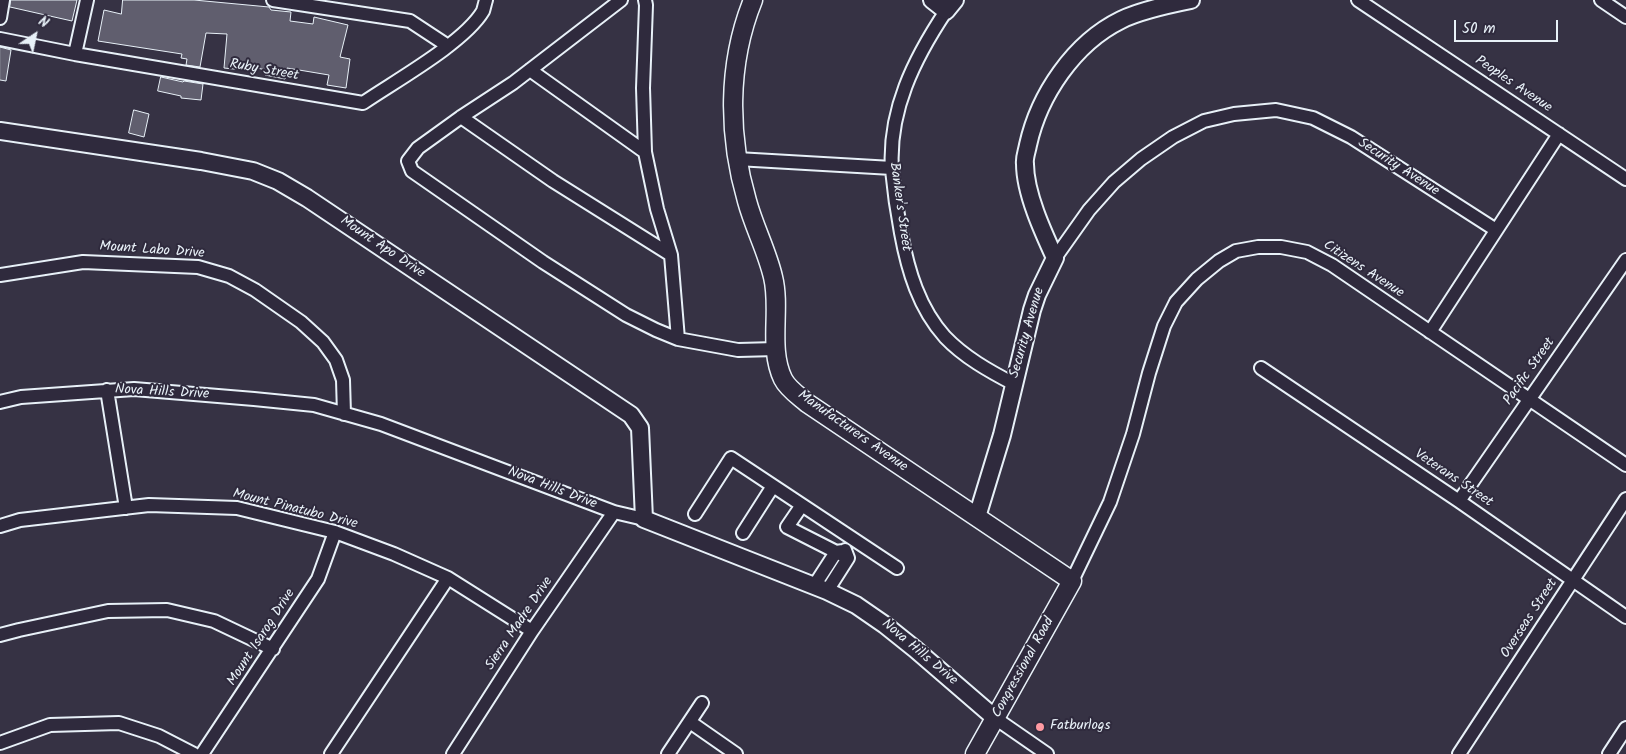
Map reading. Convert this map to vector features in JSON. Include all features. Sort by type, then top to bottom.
[{"type":"main road","name":"Manufacturers Avenue","points":[[753,0],[747,15],[738,53],[733,92],[733,128],[737,159],[747,202],[774,279],[776,349],[783,380],[794,393],[1072,581]]},
{"type":"main road","name":"Congressional Road","points":[[976,754],[1072,581]]},
{"type":"street","points":[[0,18],[3,0]]},
{"type":"street","points":[[75,54],[87,0]]},
{"type":"street","points":[[273,0],[410,21],[448,46]]},
{"type":"street","name":"Ruby Street","points":[[0,39],[75,54],[363,103],[448,46],[467,29],[483,10],[486,0]]},
{"type":"street","points":[[621,0],[513,83],[418,148],[408,161],[412,171],[543,262],[618,310],[656,330],[678,339],[738,350],[776,349]]},
{"type":"street","points":[[645,0],[643,88],[645,152],[657,209],[671,255],[678,339]]},
{"type":"street","points":[[932,0],[950,6]]},
{"type":"street","points":[[1055,258],[1028,187],[1024,163],[1032,130],[1044,100],[1066,66],[1094,37],[1122,20],[1171,4],[1191,0]]},
{"type":"street","name":"Peoples Avenue","points":[[1358,0],[1626,179]]},
{"type":"street","points":[[1601,0],[1626,17]]},
{"type":"street","name":"Banker's Street","points":[[950,6],[915,61],[905,88],[893,136],[892,168],[896,204],[912,280],[925,309],[945,336],[969,358],[1014,384]]},
{"type":"street","points":[[530,70],[645,152]]},
{"type":"street","name":"Security Avenue","points":[[977,517],[990,478],[1037,295],[1055,258],[1088,210],[1114,182],[1141,159],[1173,137],[1204,121],[1234,114],[1276,110],[1313,118],[1350,137],[1496,230]]},
{"type":"street","points":[[461,117],[552,181],[671,255]]},
{"type":"street","name":"Mount Apo Drive","points":[[0,131],[201,161],[253,171],[278,181],[307,198],[631,415],[640,428],[644,519]]},
{"type":"street","points":[[1430,332],[1559,134]]},
{"type":"street","points":[[737,159],[892,168]]},
{"type":"street","name":"Citizens Avenue","points":[[1072,581],[1110,502],[1164,326],[1176,302],[1197,279],[1219,261],[1236,251],[1258,247],[1280,247],[1307,252],[1332,265],[1626,465]]},
{"type":"street","name":"Pacific Street","points":[[1459,501],[1626,260]]},
{"type":"street","name":"Mount Labo Drive","points":[[0,274],[83,262],[198,267],[229,276],[255,290],[286,311],[323,342],[336,360],[343,380],[344,414]]},
{"type":"street","name":"Veterans Street","points":[[1261,368],[1459,501],[1626,617]]},
{"type":"street","name":"Nova Hills Drive","points":[[0,402],[21,398],[134,389],[254,398],[314,405],[381,424],[614,512],[644,519],[820,588],[856,605],[885,625],[995,718],[1047,754]]},
{"type":"street","points":[[107,390],[126,508]]},
{"type":"street","points":[[695,514],[731,458],[898,568]]},
{"type":"street","points":[[743,533],[773,486]]},
{"type":"street","name":"Overseas Street","points":[[1459,754],[1626,499]]},
{"type":"street","name":"Mount Pinatubo Drive","points":[[0,526],[20,520],[149,505],[237,508],[335,532],[394,554],[448,578],[532,632]]},
{"type":"street","points":[[802,505],[787,527],[843,554]]},
{"type":"street","name":"Sierra Madre Drive","points":[[453,754],[532,632],[614,512]]},
{"type":"street","name":"Mount Isarog Drive","points":[[202,754],[318,579],[335,532]]},
{"type":"street","points":[[820,588],[853,539]]},
{"type":"street","points":[[331,754],[448,578]]},
{"type":"street","points":[[0,635],[108,611],[167,610],[214,621],[273,649]]},
{"type":"street","points":[[668,754],[702,703]]},
{"type":"street","points":[[690,722],[736,754]]},
{"type":"street","points":[[0,744],[50,725],[119,723],[160,736],[194,754]]},
{"type":"street","points":[[1609,754],[1626,728]]},
{"type":"building","points":[[11,0],[77,0],[72,21],[10,7]]},
{"type":"building","points":[[123,0],[194,0],[269,7],[271,10],[291,12],[290,21],[313,24],[314,17],[348,25],[340,57],[350,59],[346,88],[327,85],[329,75],[287,68],[285,79],[265,75],[266,70],[243,65],[243,70],[224,68],[227,34],[206,33],[200,67],[186,65],[187,59],[181,58],[182,54],[98,41],[104,10],[121,14]]},
{"type":"building","points":[[0,47],[11,50],[6,81],[0,80]]},
{"type":"building","points":[[161,77],[203,84],[201,100],[181,98],[181,96],[158,91]]},
{"type":"building","points":[[134,110],[149,114],[144,137],[129,133]]},
{"type":"place","name":"Fatburlogs","points":[[1040,727]]}]
